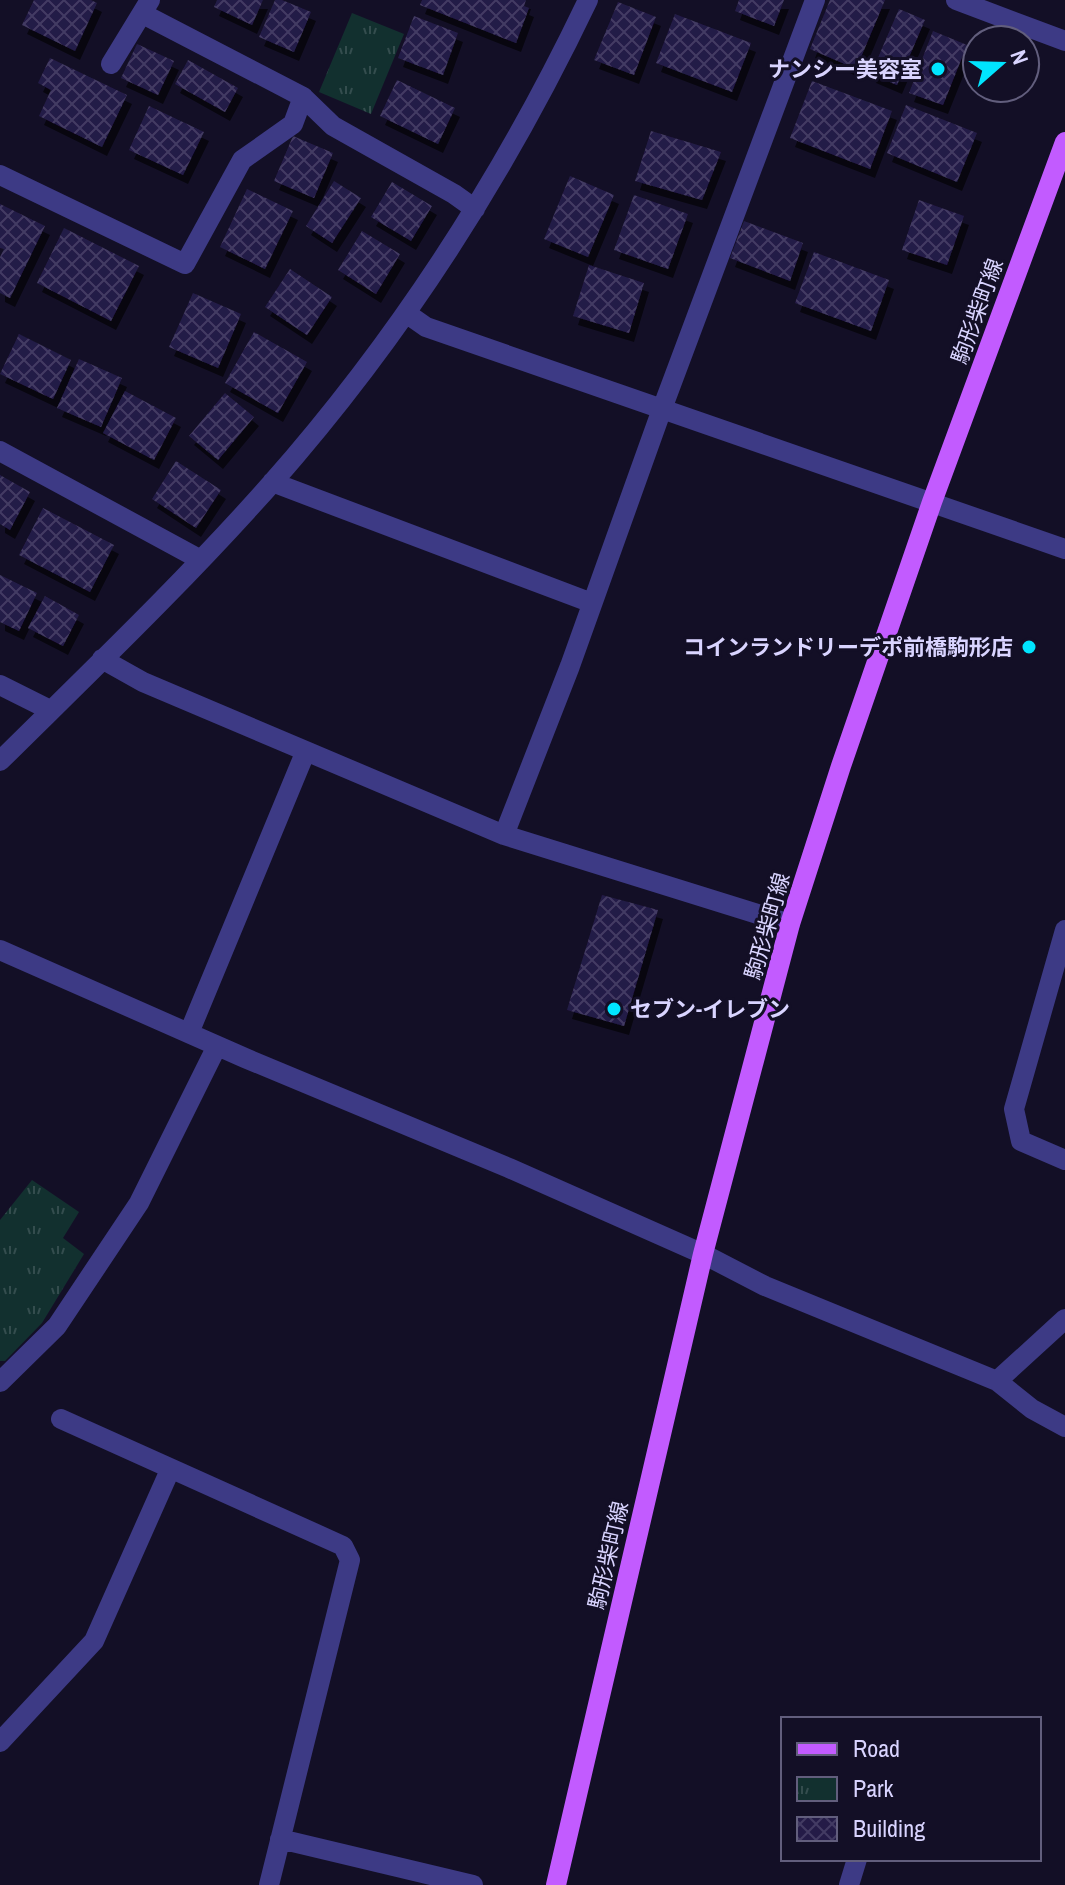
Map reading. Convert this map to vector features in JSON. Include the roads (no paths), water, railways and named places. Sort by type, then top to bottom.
[{"type":"main road","name":"駒形柴町線","points":[[556,1885],[703,1254],[790,924],[932,502],[1065,142]]},
{"type":"street","points":[[0,761],[201,560],[272,482],[406,313],[475,209],[561,57],[588,0]]},
{"type":"street","points":[[504,835],[570,666],[815,0]]},
{"type":"street","points":[[956,0],[1065,41]]},
{"type":"street","points":[[111,64],[147,7],[303,97],[333,126],[475,209]]},
{"type":"street","points":[[0,175],[185,264],[242,160],[293,124],[303,97]]},
{"type":"street","points":[[406,313],[426,327],[1065,549]]},
{"type":"street","points":[[0,451],[201,560]]},
{"type":"street","points":[[272,482],[592,603]]},
{"type":"street","points":[[102,659],[143,682],[305,753],[504,835],[790,924]]},
{"type":"street","points":[[0,685],[50,710]]},
{"type":"street","points":[[189,1033],[305,753]]},
{"type":"street","points":[[1065,930],[1060,964],[1014,1109],[1021,1141],[1065,1160]]},
{"type":"street","points":[[0,950],[217,1046],[509,1168],[703,1254],[765,1286],[997,1381],[1032,1409],[1065,1427]]},
{"type":"street","points":[[0,1382],[57,1326],[139,1203],[217,1046]]},
{"type":"street","points":[[997,1381],[1065,1319]]},
{"type":"street","points":[[61,1419],[343,1546],[350,1560],[269,1885]]},
{"type":"street","points":[[0,1742],[94,1641],[170,1470]]},
{"type":"street","points":[[280,1839],[473,1885]]},
{"type":"street","points":[[849,1885],[856,1861]]},
{"type":"place","name":"ナンシー美容室","points":[[938,69]]},
{"type":"place","name":"コインランドリーデポ前橋駒形店","points":[[1029,647]]},
{"type":"place","name":"セブン-イレブン","points":[[614,1009]]}]
